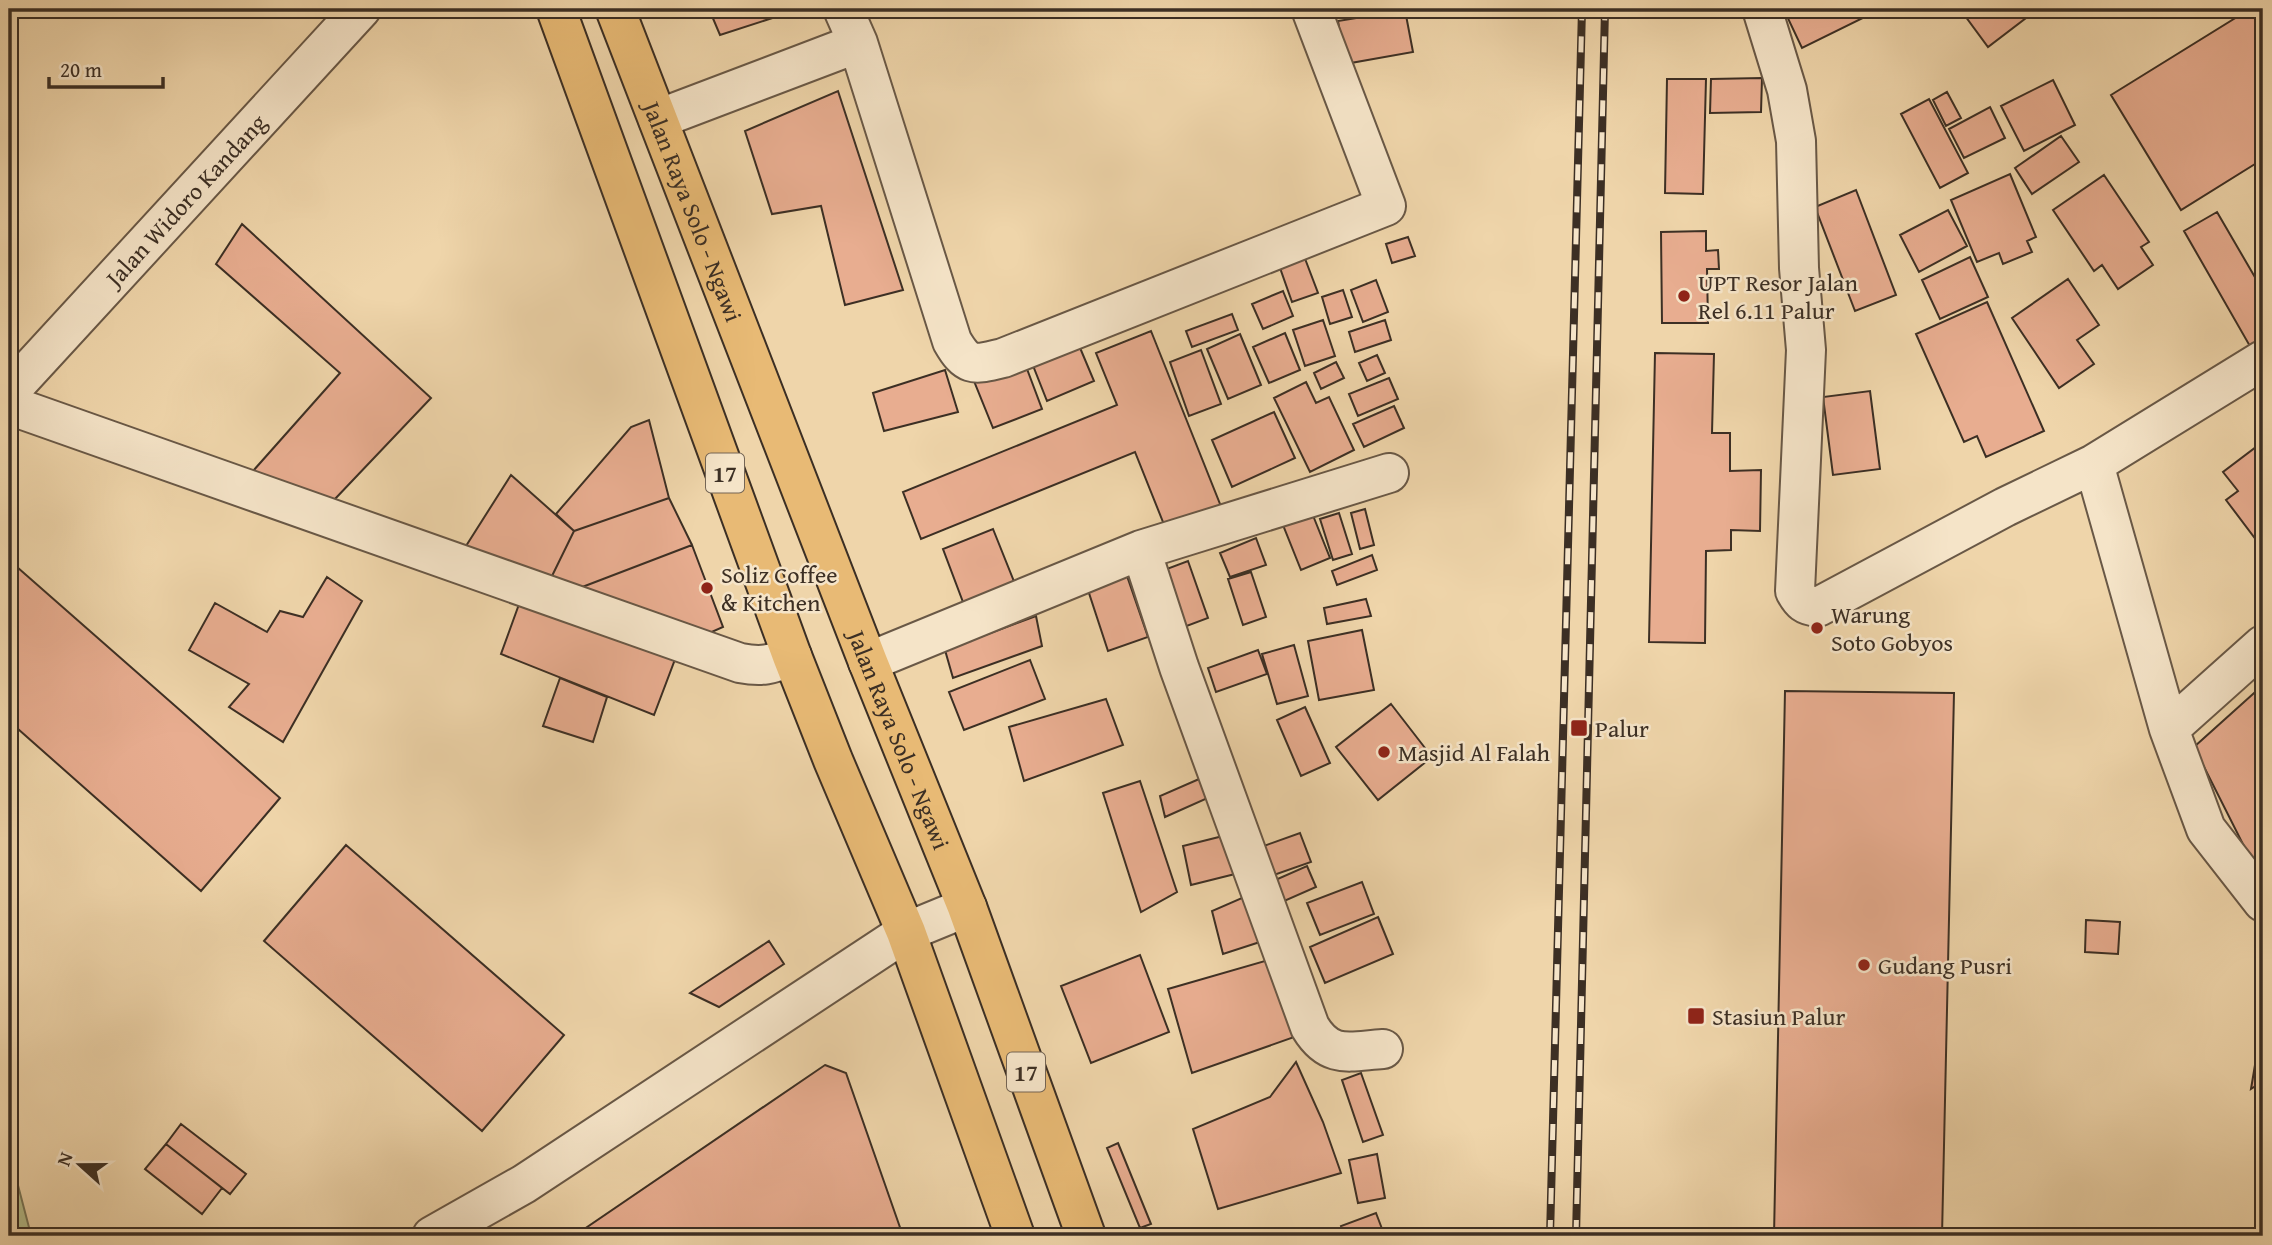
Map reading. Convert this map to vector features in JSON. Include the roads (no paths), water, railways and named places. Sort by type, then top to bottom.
[{"type":"highway","name":"17","points":[[556,9],[792,656],[906,932],[1015,1236]]},
{"type":"highway","name":"Jalan Raya Solo - Ngawi","points":[[615,9],[868,662],[967,907],[1086,1236]]},
{"type":"street","name":"Jalan Widoro Kandang","points":[[9,392],[361,9]]},
{"type":"street","points":[[658,119],[850,26],[952,341],[961,357],[978,363],[1003,358],[1385,206],[1311,9]]},
{"type":"street","points":[[1762,9],[1787,90],[1796,141],[1799,268],[1806,350],[1796,591],[1807,606],[1818,607],[2005,507],[2094,464],[2263,360]]},
{"type":"street","points":[[9,405],[740,663],[771,665],[792,656]]},
{"type":"street","points":[[2094,464],[2169,729],[2206,829],[2263,902]]},
{"type":"street","points":[[868,662],[1141,550],[1389,473]]},
{"type":"street","points":[[1141,550],[1179,667],[1310,1027],[1318,1041],[1339,1052],[1384,1049]]},
{"type":"street","points":[[2169,729],[2263,645]]},
{"type":"street","points":[[432,1236],[524,1184],[906,932],[967,907]]},
{"type":"railway","points":[[1550,1236],[1582,9]]},
{"type":"railway","points":[[1576,1236],[1605,9]]},
{"type":"place","name":"UPT Resor Jalan Rel 6.11 Palur","points":[[1684,296]]},
{"type":"place","name":"Soliz Coffee & Kitchen","points":[[707,588]]},
{"type":"place","name":"Warung Soto Gobyos","points":[[1817,628]]},
{"type":"place","name":"Palur","points":[[1579,728]]},
{"type":"place","name":"Masjid Al Falah","points":[[1384,752]]},
{"type":"place","name":"Gudang Pusri","points":[[1864,965]]},
{"type":"place","name":"Stasiun Palur","points":[[1696,1016]]}]
